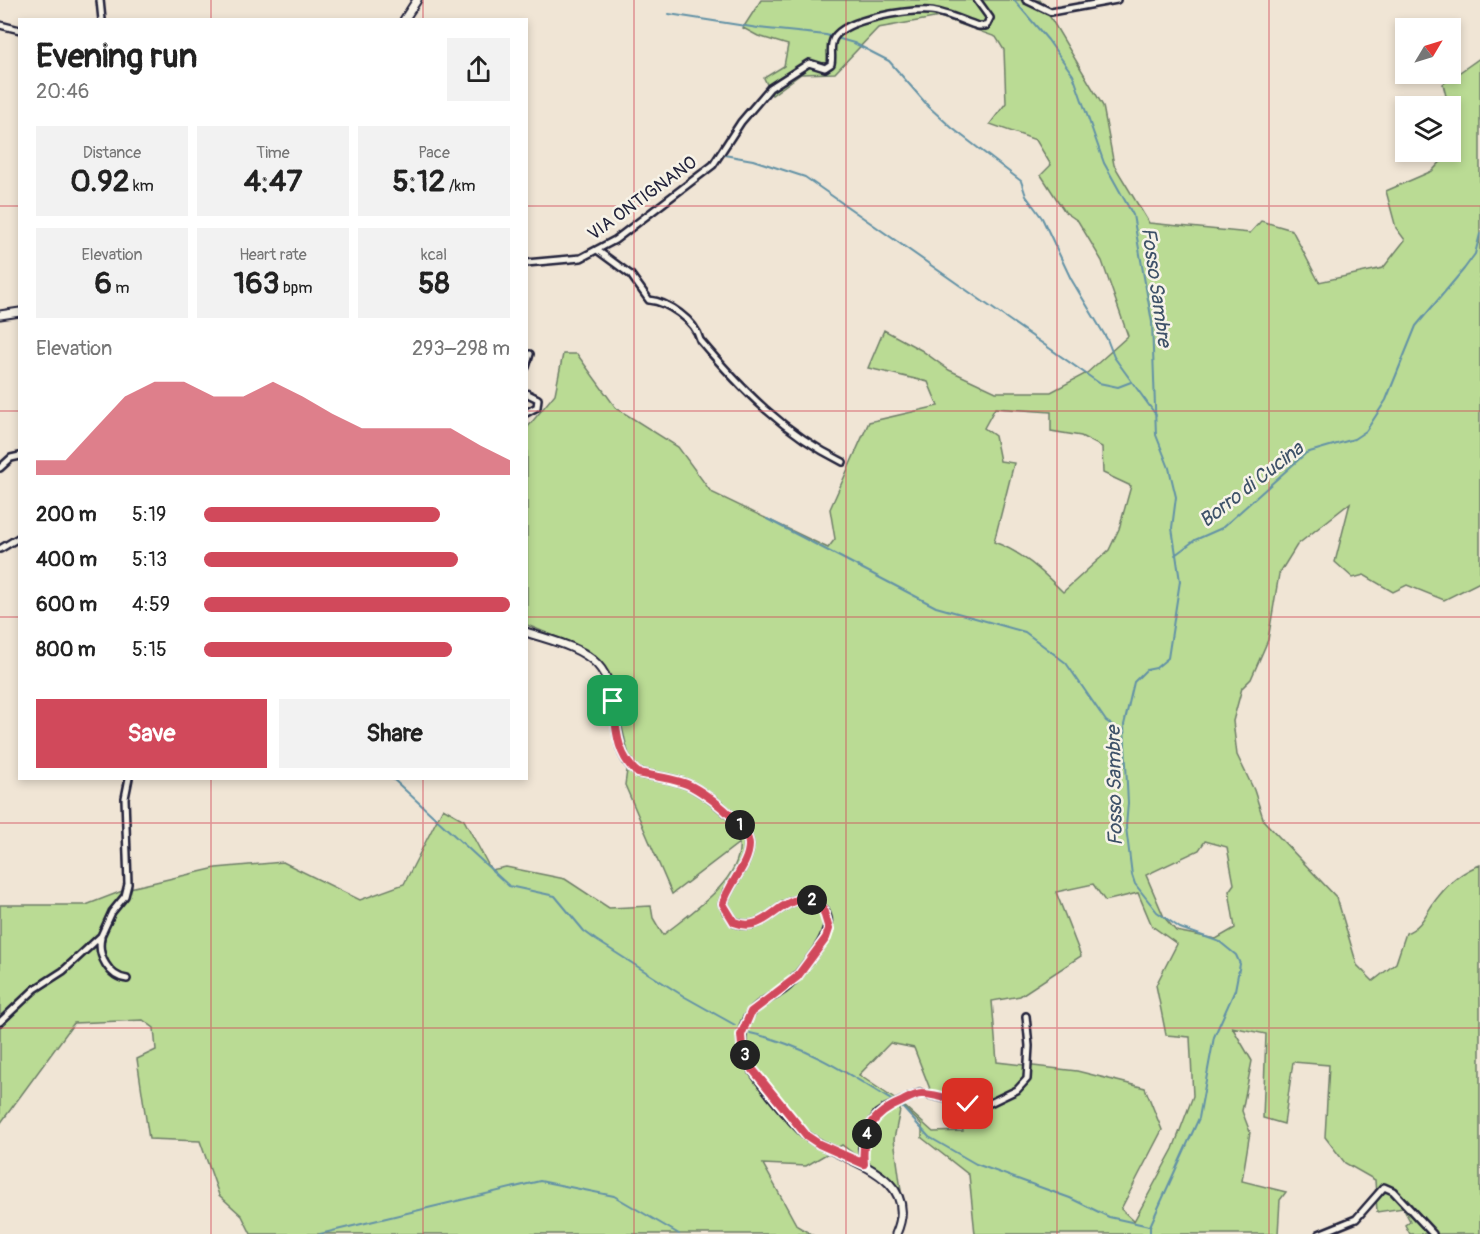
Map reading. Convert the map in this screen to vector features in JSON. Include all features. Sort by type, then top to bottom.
[{"type":"street","points":[[100,0],[102,18]]},
{"type":"street","points":[[405,18],[417,0]]},
{"type":"street","name":"VIA ONTIGNANO","points":[[528,264],[581,258],[615,240],[713,165],[741,122],[770,88],[809,63],[825,68],[831,64],[831,44],[836,34],[846,28],[885,14],[932,11],[978,26],[986,26],[990,18],[977,0]]},
{"type":"street","points":[[1026,0],[1051,12],[1118,0]]},
{"type":"street","points":[[0,25],[18,30]]},
{"type":"street","points":[[597,250],[631,275],[649,300],[661,302],[698,332],[700,340],[737,385],[761,407],[811,446],[843,462]]},
{"type":"street","points":[[0,315],[18,312]]},
{"type":"street","points":[[528,360],[530,354]]},
{"type":"street","points":[[528,394],[538,399],[537,407],[528,412]]},
{"type":"street","points":[[0,468],[12,458],[18,456]]},
{"type":"street","points":[[0,549],[18,538]]},
{"type":"street","points":[[528,633],[565,645],[597,663],[608,684],[624,760],[632,768],[638,773],[687,784],[701,792],[739,824],[749,844],[747,856],[726,893],[723,904],[734,922],[753,925],[765,920],[784,903],[793,899],[805,898],[823,909],[829,929],[826,938],[791,983],[751,1012],[741,1035],[742,1046],[749,1065],[807,1136],[819,1144],[864,1164],[891,1185],[898,1198],[900,1212],[896,1234]]},
{"type":"street","points":[[0,1022],[34,989],[63,971],[101,936],[126,890],[125,798],[129,780]]},
{"type":"street","points":[[101,936],[101,959],[113,972],[127,979]]},
{"type":"street","points":[[864,1164],[862,1148],[870,1126],[877,1114],[886,1108],[920,1093],[968,1104],[990,1103],[1017,1090],[1027,1080],[1029,1046],[1026,1016]]},
{"type":"street","points":[[1319,1234],[1356,1219],[1384,1187],[1394,1191],[1433,1234]]},
{"type":"green space","points":[[761,0],[1040,0],[1103,106],[1114,165],[1149,223],[1250,233],[1261,221],[1292,230],[1319,282],[1383,268],[1405,240],[1396,228],[1386,191],[1432,171],[1441,162],[1461,162],[1461,96],[1446,96],[1443,84],[1461,84],[1461,71],[1480,58],[1480,582],[1444,600],[1407,585],[1393,592],[1364,575],[1353,578],[1335,562],[1350,503],[1297,545],[1279,574],[1268,640],[1251,679],[1242,688],[1233,721],[1237,755],[1254,790],[1264,821],[1337,898],[1357,965],[1373,981],[1396,963],[1406,933],[1421,922],[1442,892],[1462,874],[1480,865],[1480,1234],[1410,1234],[1405,1225],[1410,1221],[1403,1208],[1377,1212],[1375,1180],[1345,1163],[1325,1137],[1329,1065],[1293,1062],[1284,1124],[1263,1118],[1266,1034],[1232,1027],[1252,1061],[1242,1111],[1250,1132],[1242,1181],[1286,1192],[1280,1200],[1278,1234],[975,1234],[969,1175],[922,1138],[922,1125],[901,1105],[894,1139],[901,1190],[842,1145],[806,1166],[763,1164],[797,1226],[811,1234],[251,1234],[242,1216],[219,1195],[200,1141],[149,1139],[137,1059],[156,1050],[154,1028],[143,1020],[74,1023],[0,1124],[0,905],[86,905],[130,888],[216,868],[283,862],[360,900],[404,884],[443,808],[464,820],[491,870],[506,867],[565,879],[609,908],[651,906],[653,918],[663,935],[700,906],[724,883],[738,857],[739,843],[672,894],[625,785],[629,756],[609,674],[586,649],[528,625],[528,427],[555,394],[563,354],[577,354],[616,408],[678,447],[711,492],[828,548],[835,539],[830,509],[869,422],[938,406],[928,382],[868,368],[884,330],[921,350],[949,370],[996,392],[1051,392],[1087,373],[1128,336],[1102,261],[1078,221],[1065,212],[1041,175],[1051,165],[1036,140],[990,124],[1006,103],[1004,50],[996,37],[940,17],[878,28],[835,73],[801,74],[772,95],[764,78],[784,66],[788,45],[758,36],[743,28]],"holes":[[[995,408],[1051,412],[1051,431],[1081,436],[1102,447],[1103,473],[1131,486],[1119,529],[1109,550],[1063,592],[1023,557],[994,542],[1014,463],[1000,461],[995,436],[984,428]],[[1205,841],[1227,847],[1234,884],[1229,891],[1235,928],[1216,939],[1176,931],[1164,917],[1146,875],[1199,850]],[[1093,884],[1105,901],[1138,893],[1152,926],[1177,944],[1156,985],[1166,1035],[1190,1037],[1193,1096],[1173,1149],[1134,1221],[1121,1209],[1162,1130],[1145,1088],[1077,1071],[997,1062],[992,1001],[1020,996],[1081,956],[1056,892]],[[890,1043],[914,1048],[932,1094],[959,1101],[963,1131],[933,1132],[902,1104],[859,1075]]]},
{"type":"waterway","name":"Fosso Sambre","points":[[1014,0],[1048,40],[1073,75],[1104,163],[1133,215],[1152,322],[1156,435],[1169,468],[1176,497],[1172,528],[1180,581],[1168,658],[1156,668],[1146,670],[1134,682],[1124,725],[1128,803],[1126,827],[1132,875],[1135,884],[1157,912],[1180,928],[1220,942],[1236,955],[1240,964],[1235,990],[1214,1037],[1199,1118],[1150,1226],[1150,1234]]},
{"type":"waterway","points":[[669,14],[758,28],[826,35],[854,43],[889,61],[929,107],[952,128],[1021,181],[1026,196],[1042,218],[1071,279],[1107,339],[1114,357],[1156,415]]},
{"type":"waterway","points":[[724,155],[753,160],[805,177],[1099,383],[1118,387],[1131,382]]},
{"type":"waterway","name":"Borro di Cucina","points":[[1175,555],[1195,540],[1222,528],[1306,453],[1354,439],[1366,431],[1386,400],[1416,326],[1475,254],[1480,234]]},
{"type":"waterway","points":[[767,519],[936,607],[1025,632],[1066,663],[1106,721],[1123,732]]},
{"type":"waterway","points":[[394,780],[509,886],[555,896],[584,931],[596,940],[685,997],[735,1025]]},
{"type":"waterway","points":[[750,1033],[806,1052],[840,1069],[891,1100]]},
{"type":"waterway","points":[[902,1107],[929,1137],[976,1164],[1070,1198],[1109,1217],[1149,1226]]},
{"type":"waterway","points":[[320,1234],[540,1181],[614,1196],[679,1234]]},
{"type":"route","points":[[613,701],[618,740],[624,760],[632,768],[638,773],[687,784],[701,792],[739,824],[747,834],[749,844],[747,856],[726,893],[723,904],[734,922],[753,925],[765,920],[784,903],[793,899],[805,898],[823,909],[829,929],[826,938],[797,977],[751,1012],[741,1035],[742,1046],[749,1065],[792,1120],[807,1136],[819,1144],[864,1164],[862,1148],[870,1126],[877,1114],[886,1108],[920,1093],[968,1104]]}]
